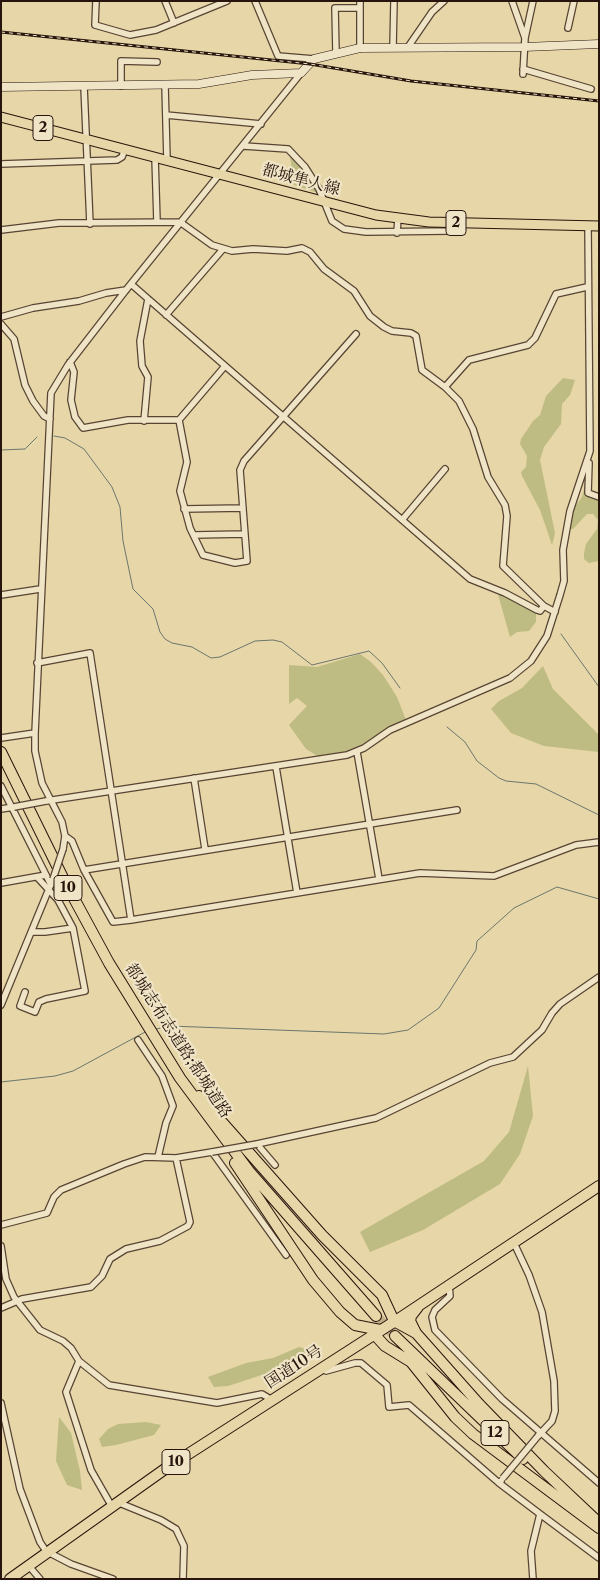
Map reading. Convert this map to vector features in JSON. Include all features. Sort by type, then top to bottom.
[{"type":"highway","name":"都城志布志道路;都城道路","points":[[1,752],[64,880],[143,1019],[180,1078],[249,1171],[376,1316]]},
{"type":"highway","points":[[159,1045],[193,1089],[322,1235],[382,1295],[397,1307],[404,1308],[420,1305]]},
{"type":"highway","points":[[180,1078],[313,1280],[351,1323],[357,1336],[355,1342],[346,1351]]},
{"type":"highway","name":"国道10号","points":[[10,1579],[114,1503],[346,1351],[394,1322],[513,1241],[599,1186]]},
{"type":"highway","points":[[382,1295],[394,1322],[416,1333]]},
{"type":"highway","points":[[420,1305],[411,1316],[410,1321],[416,1333],[479,1404],[599,1525]]},
{"type":"highway","points":[[351,1323],[377,1332],[385,1346],[411,1362],[455,1417],[473,1434],[599,1525]]},
{"type":"highway","name":"12","points":[[395,1336],[526,1462],[599,1525]]},
{"type":"highway","points":[[359,1343],[394,1351]]},
{"type":"main road","name":"都城隼人線","points":[[1,117],[326,202],[398,218],[454,223],[599,226]]},
{"type":"street","points":[[96,1],[95,26],[130,35],[141,34],[174,23],[227,1]]},
{"type":"street","points":[[165,1],[174,23]]},
{"type":"street","points":[[255,1],[278,56],[314,59],[336,52],[360,48],[524,47],[599,44]]},
{"type":"street","points":[[393,47],[394,1]]},
{"type":"street","points":[[408,47],[432,12],[444,1]]},
{"type":"street","points":[[512,1],[525,38]]},
{"type":"street","points":[[533,1],[525,38],[523,71],[591,89]]},
{"type":"street","points":[[568,28],[574,1]]},
{"type":"street","points":[[336,52],[335,8],[360,5],[360,48]]},
{"type":"street","points":[[1,1005],[51,885],[63,849],[65,836],[62,822],[48,801],[38,765],[35,733],[40,589],[52,393],[70,362],[126,290],[314,59]]},
{"type":"street","points":[[122,86],[121,61],[157,62]]},
{"type":"street","points":[[1,87],[165,86],[199,84],[252,75],[301,74]]},
{"type":"street","points":[[165,86],[167,160]]},
{"type":"street","points":[[84,87],[90,224]]},
{"type":"street","points":[[166,115],[261,124]]},
{"type":"street","points":[[244,146],[288,149],[305,167],[326,202],[328,216],[336,226],[344,229],[397,233],[449,231],[454,223]]},
{"type":"street","points":[[1,164],[117,160],[122,157],[125,149]]},
{"type":"street","points":[[155,157],[157,222]]},
{"type":"street","points":[[397,233],[398,218]]},
{"type":"street","points":[[1,230],[59,223],[180,222],[212,245],[223,249],[232,251],[306,250],[324,268],[354,291],[370,316],[384,327],[392,331],[411,333],[416,336],[422,370],[446,387],[458,400],[469,421],[488,477],[505,505],[507,516],[503,566],[544,606],[555,612]]},
{"type":"street","points":[[588,226],[587,287],[590,444],[588,493],[599,498]]},
{"type":"street","points":[[166,315],[223,249]]},
{"type":"street","points":[[131,284],[470,579],[506,593],[537,610],[540,611],[544,606]]},
{"type":"street","points":[[446,387],[469,360],[528,345],[535,338],[556,294],[587,287]]},
{"type":"street","points":[[1,317],[33,308],[79,301],[106,293],[126,290]]},
{"type":"street","points":[[144,421],[148,377],[142,366],[140,341],[148,299]]},
{"type":"street","points":[[1,324],[14,339],[25,385],[33,401],[44,416],[50,419]]},
{"type":"street","points":[[179,420],[187,462],[180,492],[184,509],[203,555],[226,563],[247,561],[240,470],[244,461],[356,334]]},
{"type":"street","points":[[70,362],[74,372],[72,400],[75,417],[81,427],[128,420],[179,420],[225,366]]},
{"type":"street","points":[[1,809],[194,778],[276,767],[357,752],[390,730],[510,678],[521,671],[539,651],[547,636],[564,581],[563,550],[570,511],[588,461]]},
{"type":"street","points":[[402,520],[445,469]]},
{"type":"street","points":[[184,509],[243,508]]},
{"type":"street","points":[[194,534],[245,534]]},
{"type":"street","points":[[1,595],[40,589]]},
{"type":"street","points":[[37,663],[90,653],[131,920]]},
{"type":"street","points":[[1,738],[35,733]]},
{"type":"street","points":[[357,752],[380,880]]},
{"type":"street","points":[[276,767],[297,893]]},
{"type":"street","points":[[194,778],[205,849]]},
{"type":"street","points":[[1,786],[73,928],[85,991],[46,999],[39,1002],[35,1012],[20,1006],[26,992]]},
{"type":"street","points":[[84,870],[205,849],[457,810]]},
{"type":"street","points":[[65,836],[72,841],[84,870],[113,922],[429,872],[494,876],[576,845],[599,842]]},
{"type":"street","points":[[1,883],[46,876]]},
{"type":"street","points":[[38,877],[51,885]]},
{"type":"street","points":[[33,932],[73,928]]},
{"type":"street","points":[[1,1225],[47,1213],[54,1197],[66,1188],[124,1164],[145,1158],[176,1158],[212,1152],[376,1118],[490,1063],[514,1057],[542,1030],[552,1012],[560,1004],[599,977]]},
{"type":"street","points":[[138,1040],[162,1076],[173,1106],[166,1123],[158,1157]]},
{"type":"street","points":[[257,1144],[275,1166]]},
{"type":"street","points":[[212,1152],[286,1255]]},
{"type":"street","points":[[1,1308],[18,1301],[55,1292],[91,1287],[102,1276],[110,1259],[126,1249],[160,1241],[188,1226],[190,1222],[176,1158]]},
{"type":"street","points":[[501,1480],[552,1421],[555,1411],[554,1381],[542,1312],[529,1274],[513,1241]]},
{"type":"street","points":[[1,1246],[4,1280],[40,1330],[63,1341],[71,1348],[78,1361],[109,1385],[217,1404],[262,1394],[272,1400]]},
{"type":"street","points":[[449,1285],[450,1296],[435,1310],[432,1317],[436,1330],[539,1435],[599,1482]]},
{"type":"street","points":[[78,1361],[66,1392],[91,1470],[114,1503],[161,1520],[176,1529],[184,1546],[183,1579]]},
{"type":"street","points":[[320,1368],[326,1371],[355,1363],[362,1363],[387,1385],[389,1406],[409,1405],[540,1514],[599,1558]]},
{"type":"street","points":[[1,1403],[20,1489],[40,1542],[46,1551],[70,1564],[113,1579]]},
{"type":"street","points":[[533,1579],[531,1551],[540,1514]]},
{"type":"street","points":[[28,1565],[40,1579]]},
{"type":"shaded area","points":[[290,156],[314,184],[318,193],[294,185]]},
{"type":"shaded area","points":[[563,378],[575,380],[570,395],[562,404],[561,424],[544,447],[540,460],[555,533],[552,545],[540,510],[522,476],[521,472],[526,467],[527,456],[520,444],[521,439],[533,421],[540,415],[546,396]]},
{"type":"shaded area","points":[[588,474],[586,490],[599,499],[599,561],[589,563],[584,559],[584,553],[586,544],[597,529],[598,520],[593,514],[587,514],[573,529],[571,529],[570,523],[573,509],[582,497]]},
{"type":"shaded area","points":[[497,591],[536,612],[536,622],[529,631],[517,632],[510,637]]},
{"type":"shaded area","points":[[360,654],[371,662],[383,675],[397,697],[406,720],[358,749],[319,757],[306,749],[289,725],[307,706],[297,698],[289,704],[289,665],[317,667]]},
{"type":"shaded area","points":[[543,666],[553,689],[599,735],[599,752],[544,746],[511,733],[491,709],[499,701],[522,688]]},
{"type":"shaded area","points":[[528,1066],[533,1116],[520,1154],[500,1184],[423,1230],[370,1252],[360,1232],[484,1161],[509,1132]]},
{"type":"shaded area","points":[[299,1347],[311,1350],[289,1366],[228,1386],[214,1387],[208,1377],[246,1363],[273,1358]]},
{"type":"shaded area","points":[[59,1417],[71,1433],[80,1471],[82,1490],[67,1485],[56,1461]]},
{"type":"shaded area","points":[[146,1422],[161,1425],[154,1435],[102,1447],[99,1439],[108,1429],[118,1424]]},
{"type":"waterway","points":[[54,436],[65,438],[84,449],[112,487],[120,507],[123,541],[133,589],[153,609],[160,632],[165,639],[172,643],[192,647],[211,658],[220,657],[255,641],[273,640],[282,642],[312,665],[369,651],[382,663],[400,688]]},
{"type":"waterway","points":[[1,450],[25,449],[37,437]]},
{"type":"waterway","points":[[561,634],[599,687]]},
{"type":"waterway","points":[[447,727],[465,742],[477,761],[499,778],[506,781],[536,784],[599,815]]},
{"type":"waterway","points":[[156,1029],[170,1026],[384,1034],[408,1030],[439,1008],[476,950],[477,941],[514,908],[557,887],[599,899]]},
{"type":"waterway","points":[[1,1082],[55,1076],[73,1071],[147,1031]]},
{"type":"tunnel","points":[[376,1316],[395,1336]]},
{"type":"railway","points":[[1,32],[310,64],[411,81],[599,101]]}]
